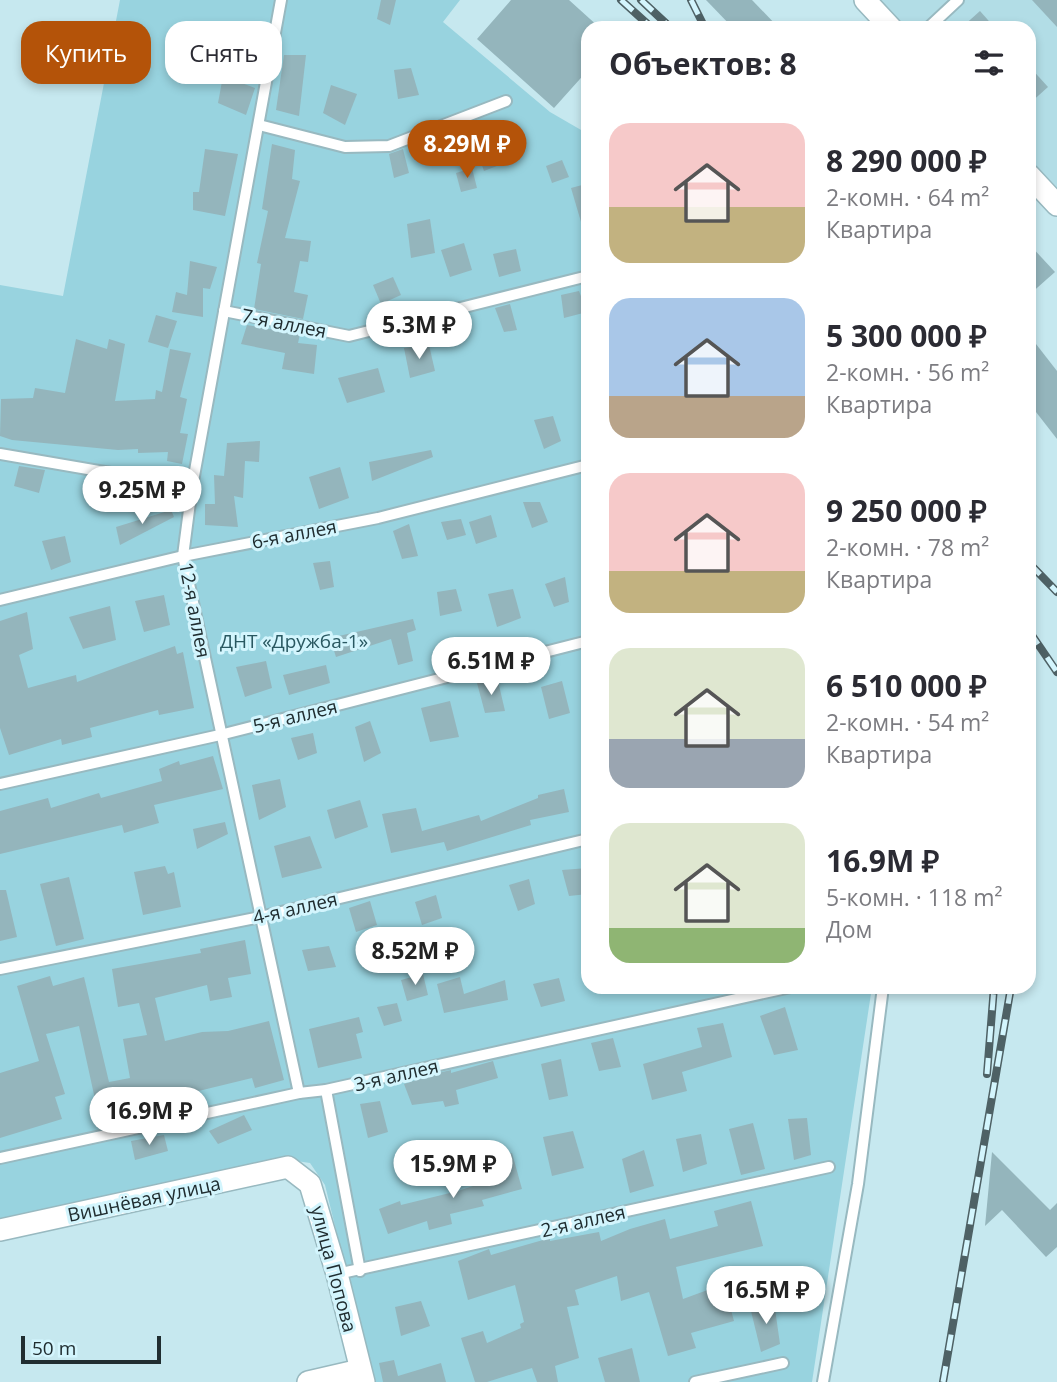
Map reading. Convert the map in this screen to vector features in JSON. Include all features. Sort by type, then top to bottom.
[{"type":"street","points":[[865,0],[884,21]]},
{"type":"street","points":[[1036,182],[1057,205]]},
{"type":"street","name":"Вишнёвая улица","points":[[0,1230],[288,1167]]},
{"type":"street","name":"улица Попова","points":[[288,1167],[310,1184],[337,1275],[362,1376]]},
{"type":"street","points":[[308,1382],[362,1376]]},
{"type":"lane","name":"12-я аллея","points":[[281,0],[192,487],[183,556],[299,1093]]},
{"type":"lane","points":[[936,21],[958,0]]},
{"type":"lane","points":[[259,125],[345,146],[389,146],[506,101]]},
{"type":"lane","name":"7-я аллея","points":[[223,312],[348,336],[581,278]]},
{"type":"lane","points":[[0,454],[192,487]]},
{"type":"lane","name":"6-я аллея","points":[[0,600],[183,556],[378,518],[581,467]]},
{"type":"lane","name":"5-я аллея","points":[[0,784],[220,735],[581,643]]},
{"type":"lane","name":"4-я аллея","points":[[0,969],[260,917],[581,841]]},
{"type":"lane","name":"3-я аллея","points":[[0,1158],[299,1093],[326,1090],[759,994]]},
{"type":"lane","points":[[823,1382],[858,1184],[882,994]]},
{"type":"lane","points":[[326,1090],[359,1271]]},
{"type":"lane","name":"2-я аллея","points":[[337,1275],[829,1167]]},
{"type":"lane","points":[[695,1382],[783,1363]]},
{"type":"shaded area","points":[[878,0],[1057,0],[1057,191],[1036,168],[1036,21],[899,21]]},
{"type":"green space","name":"ДНТ «Дружба-1»","points":[[120,0],[460,0],[443,22],[550,112],[581,130],[581,994],[871,994],[812,1382],[373,1382],[325,1185],[310,1163],[276,1158],[0,1222],[0,285],[63,296],[104,84],[151,84],[151,21],[116,21]]},
{"type":"building","points":[[381,0],[396,0],[390,25],[377,19]]},
{"type":"building","points":[[511,0],[569,0],[592,21],[581,21],[581,78],[554,108],[477,39]]},
{"type":"building","points":[[706,0],[752,0],[772,21],[726,21]]},
{"type":"building","points":[[1032,0],[1057,0],[1057,27]]},
{"type":"building","points":[[980,11],[989,21],[969,21]]},
{"type":"building","points":[[284,55],[306,55],[299,116],[276,110],[280,84],[282,84]]},
{"type":"building","points":[[411,68],[419,95],[398,99],[394,70]]},
{"type":"building","points":[[1036,74],[1048,87],[1036,98]]},
{"type":"building","points":[[222,84],[244,84],[255,88],[246,115],[218,103]]},
{"type":"building","points":[[331,85],[357,94],[345,125],[323,113]]},
{"type":"building","points":[[272,144],[295,150],[292,179],[300,181],[285,238],[311,241],[308,262],[300,261],[294,292],[308,295],[303,319],[254,309],[261,264],[257,263],[268,211],[262,209]]},
{"type":"building","points":[[498,146],[502,164],[484,171],[476,149]]},
{"type":"building","points":[[205,149],[238,154],[225,216],[193,210],[193,192],[199,192]]},
{"type":"building","points":[[403,149],[409,173],[394,178],[389,154]]},
{"type":"building","points":[[562,160],[569,177],[552,183],[546,166]]},
{"type":"building","points":[[472,168],[477,188],[461,192],[456,173]]},
{"type":"building","points":[[581,185],[581,222],[571,188]]},
{"type":"building","points":[[430,219],[435,253],[411,258],[407,224]]},
{"type":"building","points":[[464,243],[472,270],[450,277],[441,250]]},
{"type":"building","points":[[516,249],[521,271],[499,277],[493,254]]},
{"type":"building","points":[[1036,252],[1055,272],[1036,289]]},
{"type":"building","points":[[190,261],[217,267],[210,289],[203,288],[203,317],[172,312],[176,292],[187,295]]},
{"type":"building","points":[[393,277],[401,295],[381,304],[373,285]]},
{"type":"building","points":[[579,291],[581,314],[564,318],[561,295]]},
{"type":"building","points":[[510,304],[517,330],[504,332],[495,308]]},
{"type":"building","points":[[156,315],[177,321],[168,348],[148,342]]},
{"type":"building","points":[[247,325],[300,334],[298,343],[317,345],[314,374],[282,369],[285,353],[241,344]]},
{"type":"building","points":[[76,339],[107,349],[109,339],[125,344],[115,401],[155,399],[156,390],[162,392],[170,349],[191,353],[180,397],[187,399],[180,433],[188,434],[182,464],[167,461],[168,452],[138,453],[138,449],[118,450],[12,440],[0,436],[1,399],[33,398],[35,388],[65,393]]},
{"type":"building","points":[[1036,344],[1057,371],[1057,439],[1036,412]]},
{"type":"building","points":[[429,345],[435,371],[410,378],[404,348]]},
{"type":"building","points":[[378,368],[385,392],[347,403],[338,378]]},
{"type":"building","points":[[553,416],[561,441],[544,449],[534,420]]},
{"type":"building","points":[[260,441],[259,462],[245,461],[243,498],[234,496],[238,527],[205,525],[205,504],[215,504],[214,475],[224,476],[227,443]]},
{"type":"building","points":[[431,450],[433,457],[372,481],[369,462]]},
{"type":"building","points":[[19,466],[45,470],[39,493],[14,486]]},
{"type":"building","points":[[340,467],[349,498],[319,509],[309,477]]},
{"type":"building","points":[[523,502],[540,502],[548,522],[532,528]]},
{"type":"building","points":[[171,510],[174,517],[120,545],[116,527]]},
{"type":"building","points":[[491,515],[497,537],[476,544],[469,522]]},
{"type":"building","points":[[461,519],[466,535],[447,540],[441,522]]},
{"type":"building","points":[[409,524],[418,556],[402,559],[393,531]]},
{"type":"building","points":[[65,536],[71,562],[51,570],[42,541]]},
{"type":"building","points":[[330,561],[334,587],[320,590],[313,563]]},
{"type":"building","points":[[565,577],[569,602],[554,607],[545,584]]},
{"type":"building","points":[[456,589],[462,611],[440,616],[437,592]]},
{"type":"building","points":[[513,589],[521,618],[497,627],[488,594]]},
{"type":"building","points":[[164,595],[170,625],[144,632],[135,601]]},
{"type":"building","points":[[110,606],[116,640],[83,649],[69,617]]},
{"type":"building","points":[[27,612],[33,649],[19,655],[28,688],[76,675],[77,682],[175,646],[177,654],[183,652],[194,708],[159,715],[158,710],[90,728],[92,737],[62,745],[61,739],[9,755],[0,728],[0,621]]},
{"type":"building","points":[[413,619],[416,630],[407,633],[413,661],[398,665],[391,639],[336,657],[330,638]]},
{"type":"building","points":[[266,661],[272,688],[245,697],[236,667]]},
{"type":"building","points":[[326,665],[330,683],[289,695],[283,675]]},
{"type":"building","points":[[498,681],[505,711],[485,713],[477,683]]},
{"type":"building","points":[[562,681],[570,713],[549,719],[541,687]]},
{"type":"building","points":[[450,701],[459,737],[430,742],[421,708]]},
{"type":"building","points":[[370,721],[381,753],[364,762],[355,727]]},
{"type":"building","points":[[313,733],[317,753],[298,760],[291,738]]},
{"type":"building","points":[[213,756],[223,789],[154,805],[159,823],[124,833],[122,825],[0,854],[0,811],[48,798],[51,808],[99,793],[101,798],[162,781],[159,769],[179,761],[180,765]]},
{"type":"building","points":[[280,779],[286,807],[259,820],[252,785]]},
{"type":"building","points":[[564,789],[569,812],[530,820],[531,825],[447,851],[444,842],[391,853],[382,814],[416,808],[422,831],[479,815],[481,821],[538,798],[538,795]]},
{"type":"building","points":[[360,800],[368,827],[335,839],[327,810]]},
{"type":"building","points":[[225,822],[228,834],[197,849],[193,829]]},
{"type":"building","points":[[310,836],[322,868],[282,878],[274,846]]},
{"type":"building","points":[[165,866],[168,874],[174,872],[181,907],[143,915],[134,872]]},
{"type":"building","points":[[581,869],[581,895],[569,896],[562,870]]},
{"type":"building","points":[[69,877],[84,939],[56,946],[40,884]]},
{"type":"building","points":[[529,879],[535,904],[518,911],[509,885]]},
{"type":"building","points":[[0,890],[6,890],[17,937],[0,941]]},
{"type":"building","points":[[436,895],[442,918],[422,925],[415,902]]},
{"type":"building","points":[[370,901],[377,925],[356,932],[349,908]]},
{"type":"building","points":[[245,940],[251,974],[228,978],[232,997],[210,1001],[207,985],[155,998],[165,1041],[269,1021],[284,1080],[255,1088],[252,1078],[178,1096],[151,1104],[151,1107],[131,1109],[131,1106],[98,1113],[79,1026],[46,1034],[65,1094],[55,1097],[62,1119],[0,1138],[0,1073],[39,1061],[17,986],[50,976],[53,986],[84,977],[109,1082],[130,1078],[123,1039],[147,1035],[139,1003],[118,1007],[112,969],[201,953],[200,949]]},
{"type":"building","points":[[329,946],[336,967],[308,971],[302,950]]},
{"type":"building","points":[[423,974],[428,995],[407,1001],[401,980]]},
{"type":"building","points":[[460,977],[464,994],[505,980],[508,1000],[444,1013],[437,984]]},
{"type":"building","points":[[559,978],[565,1001],[541,1007],[533,984]]},
{"type":"building","points":[[397,1003],[402,1021],[384,1026],[377,1007]]},
{"type":"building","points":[[785,1007],[798,1050],[774,1055],[760,1016]]},
{"type":"building","points":[[359,1017],[363,1032],[356,1034],[362,1058],[318,1068],[309,1029]]},
{"type":"building","points":[[723,1023],[732,1057],[682,1072],[687,1091],[652,1100],[643,1064],[702,1047],[697,1028]]},
{"type":"building","points":[[613,1038],[621,1067],[599,1071],[591,1043]]},
{"type":"building","points":[[561,1059],[568,1096],[549,1100],[541,1064]]},
{"type":"building","points":[[493,1061],[498,1078],[456,1090],[459,1104],[445,1107],[443,1101],[412,1105],[404,1084],[434,1074],[451,1070],[451,1073]]},
{"type":"building","points":[[380,1101],[388,1132],[368,1138],[360,1104]]},
{"type":"building","points":[[244,1115],[252,1130],[218,1144],[209,1131]]},
{"type":"building","points":[[807,1118],[811,1155],[794,1160],[788,1119]]},
{"type":"building","points":[[753,1123],[765,1169],[741,1175],[729,1129]]},
{"type":"building","points":[[573,1131],[584,1168],[552,1176],[543,1137]]},
{"type":"building","points":[[701,1134],[707,1164],[683,1172],[676,1139]]},
{"type":"building","points":[[164,1135],[168,1151],[135,1160],[131,1141]]},
{"type":"building","points":[[644,1150],[654,1186],[630,1193],[622,1159]]},
{"type":"building","points":[[992,1152],[1050,1210],[1057,1203],[1057,1247],[1046,1257],[1002,1210],[985,1226]]},
{"type":"building","points":[[512,1153],[522,1189],[482,1200],[484,1206],[450,1214],[452,1224],[429,1230],[427,1221],[388,1234],[379,1209],[400,1201],[401,1205],[458,1191],[494,1179],[489,1159]]},
{"type":"building","points":[[751,1201],[763,1246],[676,1267],[683,1299],[724,1284],[734,1321],[691,1333],[696,1348],[668,1356],[649,1292],[621,1301],[617,1276],[575,1290],[579,1305],[567,1307],[579,1358],[555,1366],[558,1382],[537,1382],[532,1368],[487,1382],[475,1382],[461,1338],[483,1331],[487,1343],[521,1328],[520,1324],[524,1322],[515,1285],[468,1300],[458,1261],[489,1249],[491,1255],[550,1238],[550,1241],[599,1232],[601,1241],[665,1219],[670,1239],[718,1226],[714,1211]]},
{"type":"building","points":[[421,1301],[430,1326],[401,1336],[395,1307]]},
{"type":"building","points":[[774,1302],[780,1344],[761,1352],[750,1307]]},
{"type":"building","points":[[632,1348],[640,1382],[605,1382],[598,1358]]},
{"type":"building","points":[[394,1360],[398,1376],[441,1363],[446,1382],[383,1382],[379,1363]]},
{"type":"railway","points":[[621,0],[644,21]]},
{"type":"railway","points":[[641,0],[664,21]]},
{"type":"railway","points":[[691,0],[702,21]]},
{"type":"railway","points":[[1036,570],[1057,592]]},
{"type":"railway","points":[[1036,641],[1057,672]]},
{"type":"railway","points":[[987,1074],[993,994]]},
{"type":"railway","points":[[943,1382],[1010,994]]}]
